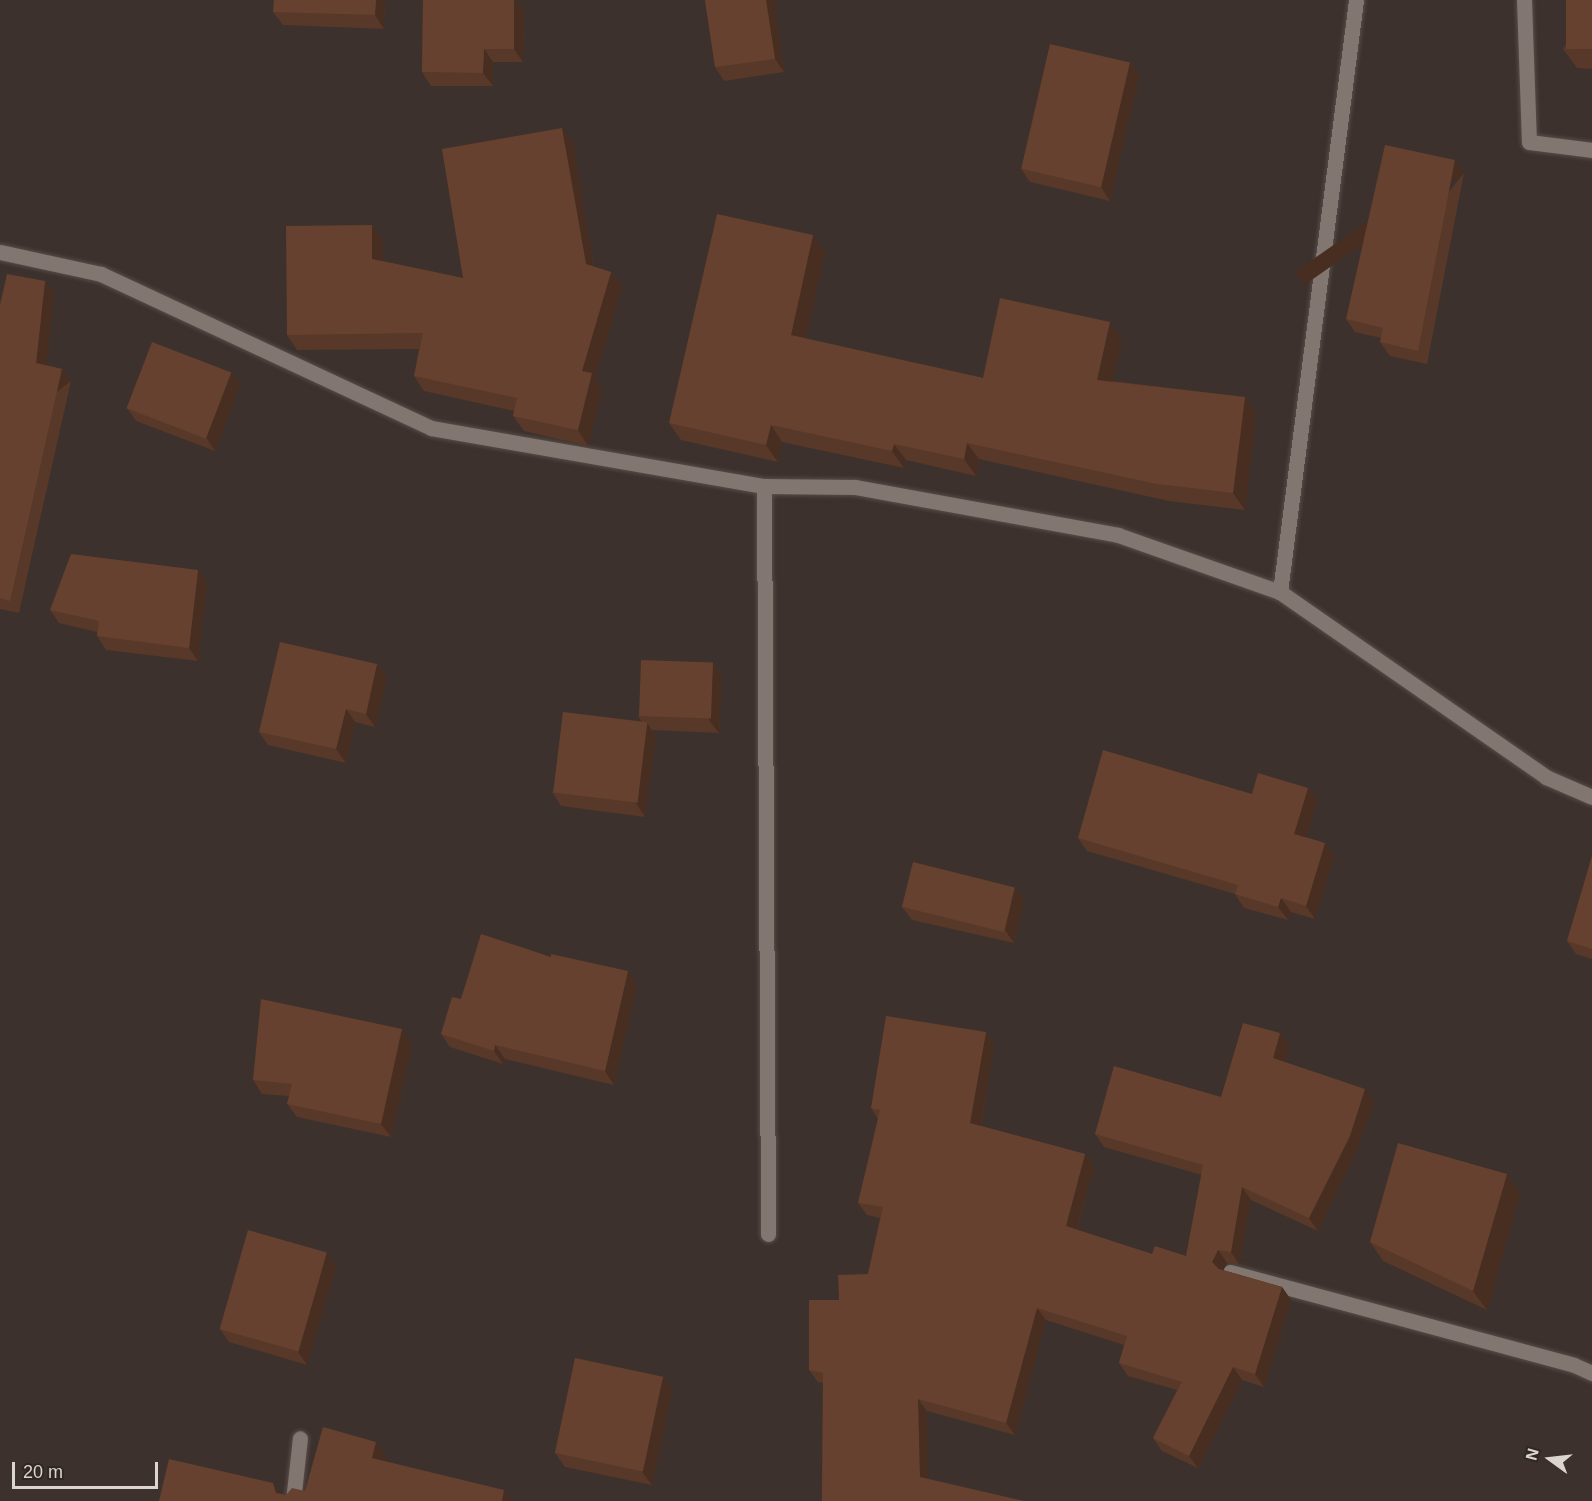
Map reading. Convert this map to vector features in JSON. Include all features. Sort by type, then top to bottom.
[{"type":"street","points":[[1280,592],[1356,0]]},
{"type":"street","points":[[1524,0],[1529,142],[1592,150]]},
{"type":"street","points":[[0,252],[100,274],[431,428],[764,486],[855,487],[1118,535],[1280,592],[1546,777],[1592,797]]},
{"type":"street","points":[[764,486],[768,1234]]},
{"type":"street","points":[[1230,1272],[1574,1365],[1592,1373]]},
{"type":"street","points":[[293,1501],[300,1438]]},
{"type":"building","points":[[274,0],[376,0],[375,15],[273,12]]},
{"type":"building","points":[[423,0],[514,0],[514,49],[484,49],[483,73],[422,72]]},
{"type":"building","points":[[705,0],[766,0],[775,59],[715,67]]},
{"type":"building","points":[[1566,0],[1592,0],[1592,49],[1566,49]]},
{"type":"building","points":[[1050,44],[1130,62],[1101,187],[1021,169]]},
{"type":"building","points":[[562,128],[586,264],[611,272],[582,371],[592,373],[578,430],[513,416],[517,398],[414,376],[423,333],[287,335],[286,226],[372,225],[372,259],[463,278],[442,149]]},
{"type":"building","points":[[1385,145],[1455,160],[1418,351],[1380,342],[1383,328],[1346,319]]},
{"type":"building","points":[[717,214],[813,235],[791,335],[983,378],[1000,298],[1110,322],[1097,380],[1245,397],[1233,493],[1157,484],[967,443],[964,459],[894,444],[892,451],[771,425],[766,445],[669,423]]},
{"type":"building","points":[[7,274],[45,281],[36,363],[62,369],[10,601],[0,598],[0,305]]},
{"type":"building","points":[[152,342],[231,372],[206,439],[127,408]]},
{"type":"building","points":[[71,554],[198,570],[189,648],[97,636],[99,621],[50,610]]},
{"type":"building","points":[[280,642],[377,664],[366,714],[346,709],[336,749],[259,732]]},
{"type":"building","points":[[641,660],[713,663],[711,718],[639,716]]},
{"type":"building","points":[[563,712],[647,722],[637,803],[553,792]]},
{"type":"building","points":[[1103,750],[1252,794],[1258,773],[1308,788],[1294,834],[1325,843],[1306,906],[1281,898],[1278,907],[1235,894],[1238,885],[1078,838]]},
{"type":"building","points":[[1592,856],[1592,949],[1567,941]]},
{"type":"building","points":[[913,862],[1015,887],[1004,932],[902,907]]},
{"type":"building","points":[[481,934],[551,957],[551,954],[628,971],[605,1071],[495,1045],[494,1051],[441,1034],[452,997],[461,999]]},
{"type":"building","points":[[261,999],[402,1029],[381,1124],[287,1104],[292,1084],[253,1080]]},
{"type":"building","points":[[886,1016],[986,1032],[970,1123],[1085,1154],[1066,1226],[1152,1254],[1155,1246],[1186,1256],[1203,1165],[1095,1134],[1114,1066],[1221,1097],[1243,1023],[1280,1033],[1273,1058],[1365,1089],[1350,1136],[1309,1218],[1242,1187],[1231,1252],[1218,1250],[1212,1262],[1219,1269],[1282,1287],[1255,1374],[1233,1367],[1189,1456],[1153,1438],[1182,1382],[1119,1363],[1127,1336],[1037,1308],[1006,1423],[918,1399],[920,1477],[1024,1501],[822,1501],[823,1373],[809,1370],[809,1300],[839,1300],[838,1275],[868,1274],[883,1207],[858,1203],[880,1110],[871,1108]]},
{"type":"building","points":[[1398,1143],[1507,1174],[1473,1291],[1370,1242]]},
{"type":"building","points":[[248,1230],[327,1253],[298,1352],[220,1329]]},
{"type":"building","points":[[575,1358],[663,1377],[643,1472],[555,1453]]},
{"type":"building","points":[[323,1427],[376,1442],[372,1458],[504,1490],[502,1501],[159,1501],[169,1459],[273,1483],[276,1493],[286,1495],[292,1488],[305,1491]]}]
